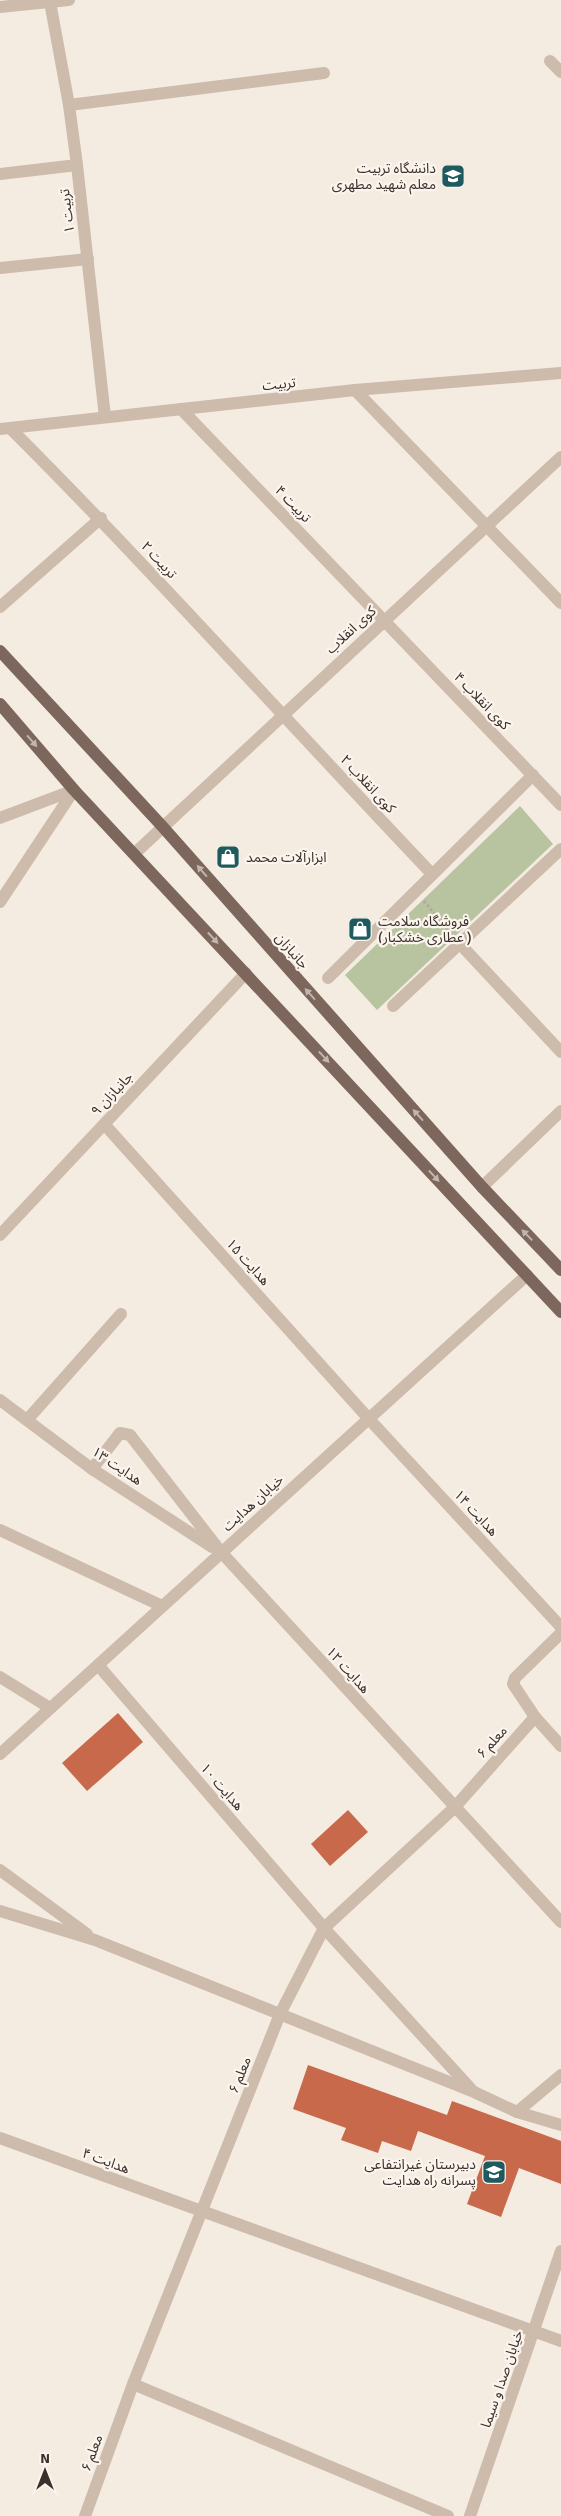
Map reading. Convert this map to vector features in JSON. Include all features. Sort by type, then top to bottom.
[{"type":"main road","name":"جانبازان","points":[[0,651],[162,826],[482,1187],[561,1270]]},
{"type":"main road","points":[[0,704],[74,790],[561,1312]]},
{"type":"street","points":[[0,7],[69,0]]},
{"type":"street","name":"تربیت ۱","points":[[50,2],[69,105],[106,418]]},
{"type":"street","points":[[550,61],[561,72]]},
{"type":"street","points":[[69,105],[324,73]]},
{"type":"street","points":[[0,174],[77,165]]},
{"type":"street","points":[[0,268],[88,259]]},
{"type":"street","name":"تربیت","points":[[5,429],[355,390],[561,373]]},
{"type":"street","points":[[355,390],[561,603]]},
{"type":"street","name":"تربیت ۴","points":[[181,409],[384,620]]},
{"type":"street","name":"تربیت ۲","points":[[5,429],[101,518],[281,715]]},
{"type":"street","name":"کوی انقلاب","points":[[134,854],[281,715],[561,457]]},
{"type":"street","points":[[0,607],[101,518]]},
{"type":"street","name":"کوی انقلاب ۴","points":[[384,620],[560,802]]},
{"type":"street","name":"کوی انقلاب ۲","points":[[281,715],[432,874]]},
{"type":"street","points":[[328,978],[532,775]]},
{"type":"street","points":[[0,818],[74,790]]},
{"type":"street","points":[[0,902],[74,790]]},
{"type":"street","points":[[393,1006],[561,848]]},
{"type":"street","points":[[460,944],[561,1052]]},
{"type":"street","name":"جانبازان ۹","points":[[0,1235],[246,973]]},
{"type":"street","points":[[482,1187],[561,1111]]},
{"type":"street","name":"هدایت ۱۵","points":[[105,1124],[369,1419]]},
{"type":"street","name":"خیابان هدایت","points":[[0,1754],[528,1275]]},
{"type":"street","points":[[27,1420],[121,1314]]},
{"type":"street","name":"هدایت ۱۳","points":[[0,1400],[92,1469],[221,1552]]},
{"type":"street","name":"هدایت ۱۴","points":[[369,1419],[561,1627]]},
{"type":"street","points":[[92,1469],[120,1433],[130,1435],[221,1552]]},
{"type":"street","points":[[0,1530],[162,1606]]},
{"type":"street","name":"هدایت ۱۲","points":[[221,1552],[454,1808],[561,1922]]},
{"type":"street","points":[[561,1633],[516,1678],[513,1684],[535,1717],[561,1746]]},
{"type":"street","name":"هدایت ۱۰","points":[[98,1665],[324,1928],[474,2092]]},
{"type":"street","points":[[0,1677],[50,1708]]},
{"type":"street","name":"معلم ۶","points":[[85,2516],[133,2384],[280,2014],[324,1928],[454,1808],[535,1717]]},
{"type":"street","points":[[0,1870],[95,1940]]},
{"type":"street","points":[[0,1911],[95,1940],[474,2092],[517,2112],[561,2125]]},
{"type":"street","points":[[517,2112],[561,2075]]},
{"type":"street","name":"هدایت ۴","points":[[0,2138],[561,2341]]},
{"type":"street","name":"خیابان صدا و سیما","points":[[470,2516],[561,2251]]},
{"type":"street","points":[[133,2384],[448,2516]]},
{"type":"path","points":[[416,890],[460,944]]},
{"type":"green space","points":[[520,806],[553,844],[377,1010],[345,975]]},
{"type":"building","points":[[118,1713],[143,1742],[87,1791],[62,1763]]},
{"type":"building","points":[[348,1810],[368,1832],[330,1866],[311,1844]]},
{"type":"building","points":[[308,2065],[447,2115],[452,2101],[561,2141],[561,2184],[519,2168],[501,2217],[467,2204],[485,2156],[418,2131],[411,2151],[382,2141],[378,2153],[341,2140],[346,2128],[293,2109]]},
{"type":"place","name":"دانشگاه تربیت معلم شهید مطهری","points":[[453,176]]},
{"type":"place","name":"ابزارآلات محمد","points":[[228,857]]},
{"type":"place","name":"فروشگاه سلامت (عطاری خشکبار )","points":[[360,929]]},
{"type":"place","name":"دبیرستان غیرانتفاعی پسرانه راه هدایت","points":[[494,2172]]}]
